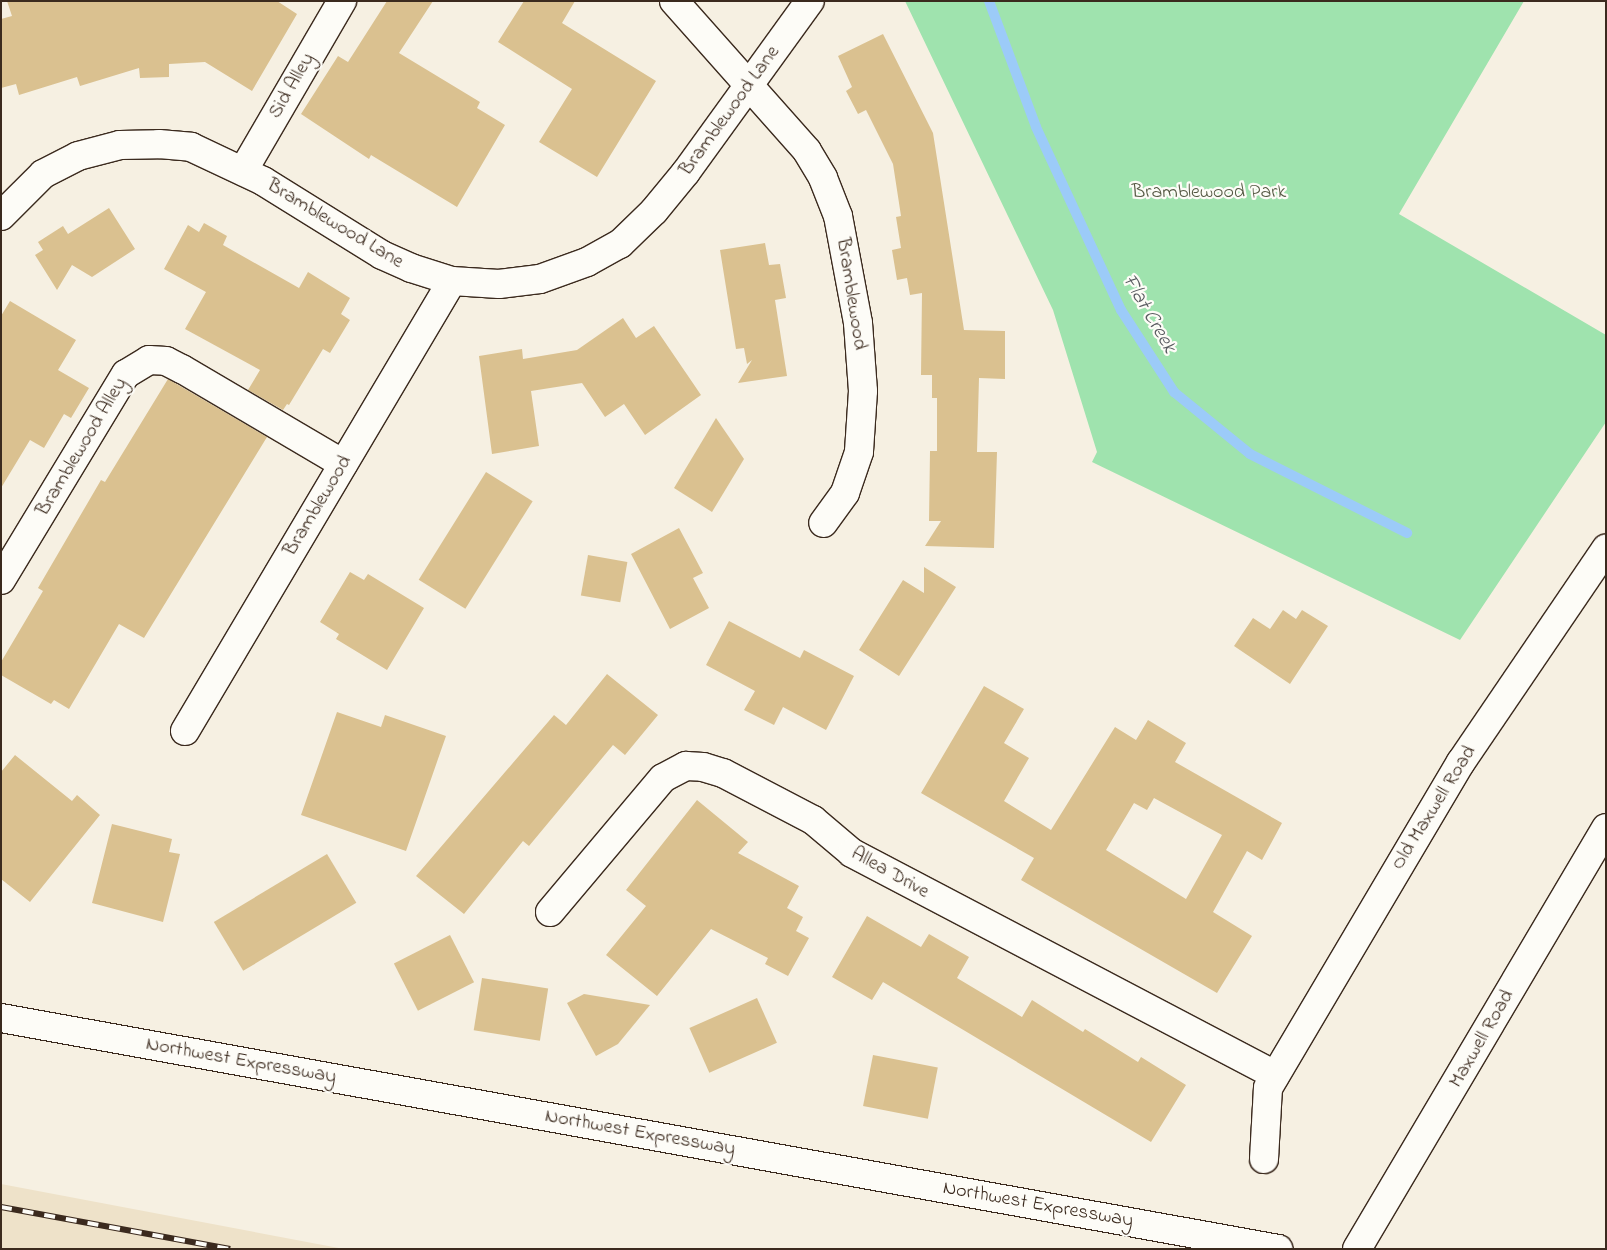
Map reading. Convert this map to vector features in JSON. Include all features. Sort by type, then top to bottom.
[{"type":"street","name":"Sid Alley","points":[[243,170],[342,1]]},
{"type":"street","name":"Bramblewood","points":[[674,1],[807,151],[823,178],[838,216],[853,294],[863,391],[859,452],[845,493],[823,523]]},
{"type":"street","name":"Bramblewood Lane","points":[[1,216],[43,174],[78,156],[120,146],[159,144],[191,147],[243,170],[382,255],[411,268],[452,281],[499,284],[540,279],[587,262],[620,244],[654,212],[686,172],[810,1]]},
{"type":"street","name":"Bramblewood","points":[[185,731],[452,281]]},
{"type":"street","name":"Bramblewood Alley","points":[[1,580],[126,374],[149,360],[166,361],[182,369],[343,464]]},
{"type":"street","name":"Old Maxwell Road","points":[[1264,1159],[1266,1092],[1275,1075],[1461,762],[1606,549]]},
{"type":"street","name":"Allea Drive","points":[[550,912],[663,778],[686,766],[703,767],[723,773],[813,820],[852,852],[1275,1075]]},
{"type":"street","name":"Maxwell Road","points":[[1357,1249],[1606,828]]},
{"type":"street","name":"Northwest Expressway","points":[[1,1018],[1278,1249]]},
{"type":"shaded area","points":[[1,1184],[344,1249],[1,1249]]},
{"type":"green space","name":"Bramblewood Park","points":[[905,1],[1524,1],[1399,214],[1606,335],[1606,422],[1460,640],[1092,462],[1097,452],[1053,310]]},
{"type":"building","points":[[7,1],[277,1],[297,14],[252,91],[205,62],[169,64],[169,77],[140,78],[139,68],[80,86],[77,77],[19,95],[16,84],[1,88],[1,19],[12,16]]},
{"type":"building","points":[[387,1],[433,1],[399,53],[480,102],[477,108],[505,125],[457,207],[371,155],[369,159],[301,114],[338,56],[348,62]]},
{"type":"building","points":[[524,1],[575,1],[562,23],[656,81],[597,177],[539,142],[572,89],[498,42]]},
{"type":"building","points":[[883,34],[933,133],[964,330],[1005,331],[1005,379],[979,378],[977,452],[997,452],[994,548],[925,546],[941,521],[929,521],[930,451],[937,451],[937,398],[932,398],[932,375],[921,375],[922,293],[910,295],[907,278],[897,280],[892,250],[901,248],[896,217],[901,216],[893,164],[866,110],[858,114],[846,91],[852,87],[838,56]]},
{"type":"building","points":[[109,208],[135,249],[92,277],[72,265],[57,290],[35,255],[43,250],[38,242],[63,226],[68,234]]},
{"type":"building","points":[[204,223],[227,236],[223,245],[299,288],[308,272],[350,298],[341,314],[350,320],[330,353],[323,349],[289,405],[287,404],[283,410],[248,390],[260,370],[185,329],[206,292],[164,269],[188,225],[199,232]]},
{"type":"building","points":[[765,243],[769,265],[780,264],[786,298],[775,300],[787,376],[738,383],[752,360],[747,364],[744,348],[736,349],[720,250]]},
{"type":"building","points":[[10,301],[76,340],[58,370],[89,388],[71,418],[64,414],[44,448],[30,440],[1,488],[1,316]]},
{"type":"building","points":[[623,318],[636,338],[654,326],[701,395],[645,435],[624,404],[605,417],[582,383],[531,391],[539,446],[492,454],[479,356],[522,349],[523,359],[577,350]]},
{"type":"building","points":[[168,379],[267,437],[144,638],[119,624],[69,709],[54,700],[51,704],[1,675],[1,662],[43,591],[38,588],[101,480],[105,482]]},
{"type":"building","points":[[716,418],[744,459],[712,512],[674,488]]},
{"type":"building","points":[[486,472],[533,501],[465,609],[419,580]]},
{"type":"building","points":[[679,528],[703,573],[693,578],[709,608],[670,629],[631,554]]},
{"type":"building","points":[[588,555],[627,562],[620,602],[581,595]]},
{"type":"building","points":[[924,567],[956,587],[899,676],[859,650],[903,580],[924,593]]},
{"type":"building","points":[[350,572],[364,580],[368,574],[424,608],[387,670],[336,639],[339,634],[320,622]]},
{"type":"building","points":[[1283,610],[1296,619],[1302,610],[1328,626],[1290,684],[1234,646],[1253,618],[1270,629]]},
{"type":"building","points":[[729,621],[800,658],[804,650],[854,676],[826,730],[783,707],[774,725],[744,710],[755,691],[706,665]]},
{"type":"building","points":[[607,674],[658,715],[625,755],[613,745],[529,846],[523,841],[464,914],[416,876],[554,715],[566,725]]},
{"type":"building","points":[[984,686],[1024,709],[1004,743],[1029,758],[1004,801],[1051,830],[1115,727],[1136,740],[1148,720],[1186,743],[1175,762],[1282,823],[1262,860],[1247,851],[1213,912],[1252,936],[1217,993],[1021,880],[1034,858],[921,793]],"holes":[[[1154,798],[1222,835],[1186,899],[1106,850],[1134,803],[1147,810]]]},
{"type":"building","points":[[337,712],[381,727],[385,715],[446,736],[406,851],[301,815]]},
{"type":"building","points":[[15,755],[72,801],[77,795],[100,815],[30,902],[1,879],[1,772]]},
{"type":"building","points":[[697,800],[748,842],[738,853],[799,886],[787,908],[803,917],[796,931],[809,938],[788,976],[765,964],[768,958],[711,929],[657,996],[606,955],[646,906],[626,890]]},
{"type":"building","points":[[112,824],[172,839],[169,852],[180,854],[163,922],[92,903]]},
{"type":"building","points":[[327,854],[356,903],[243,971],[214,922]]},
{"type":"building","points":[[867,916],[921,947],[929,934],[969,957],[957,978],[1022,1017],[1032,1000],[1083,1032],[1085,1029],[1138,1062],[1141,1057],[1186,1085],[1151,1142],[883,982],[872,1000],[832,977]]},
{"type":"building","points":[[450,935],[474,982],[418,1011],[394,964]]},
{"type":"building","points":[[482,978],[548,988],[540,1041],[474,1030]]},
{"type":"building","points":[[584,994],[650,1005],[618,1044],[596,1056],[567,1003]]},
{"type":"building","points":[[757,998],[777,1043],[709,1073],[689,1028]]},
{"type":"building","points":[[873,1055],[938,1068],[928,1119],[863,1106]]},
{"type":"waterway","name":"Flat Creek","points":[[989,1],[1036,127],[1121,310],[1174,392],[1250,454],[1407,533]]},
{"type":"railway","points":[[1,1207],[230,1249]]}]
